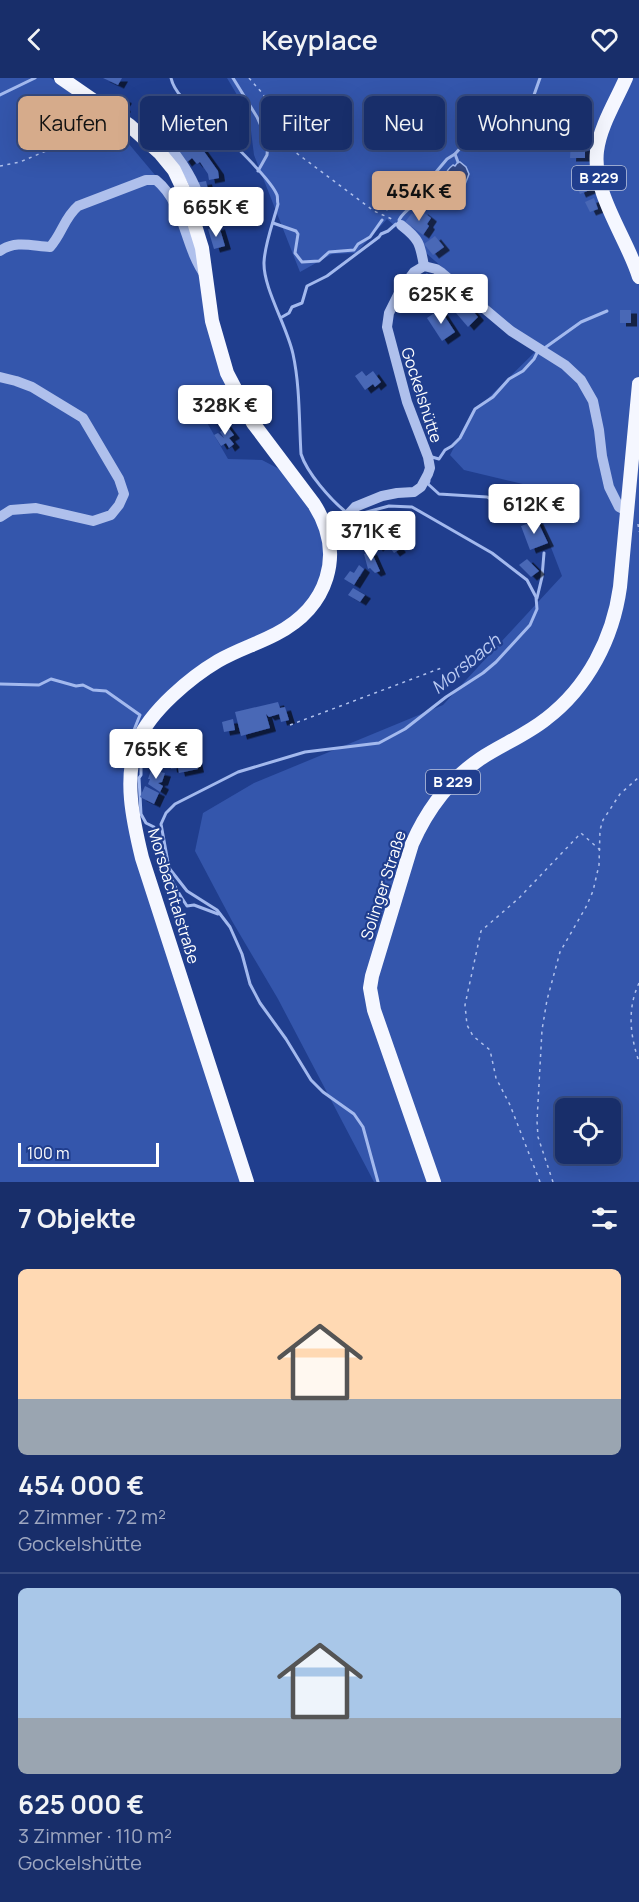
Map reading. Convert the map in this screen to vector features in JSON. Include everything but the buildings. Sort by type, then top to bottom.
[{"type":"main road","name":"Morsbachtalstraße","points":[[61,78],[134,130],[168,161],[174,170],[202,248],[212,321],[235,392],[253,423],[319,512],[329,536],[331,556],[328,574],[309,610],[280,632],[228,655],[208,667],[178,692],[143,730],[135,748],[131,768],[133,812],[142,858],[247,1182]]},
{"type":"main road","name":"B 229","points":[[626,78],[602,133],[597,159],[602,190],[639,277]]},
{"type":"main road","name":"Solinger Straße","points":[[434,1182],[374,1010],[370,988],[372,976],[412,844],[420,826],[435,803],[467,768],[545,720],[559,708],[581,684],[601,651],[617,608],[639,384]]},
{"type":"street","points":[[0,251],[19,243],[50,247],[59,238],[70,213],[78,206],[146,180],[156,180],[166,188],[174,202],[197,264],[206,275]]},
{"type":"street","points":[[401,225],[416,237],[424,266],[442,273],[503,325],[565,365],[581,380],[593,401],[609,487],[619,507],[627,511]]},
{"type":"street","name":"Gockelshütte","points":[[329,536],[361,504],[382,496],[419,490],[428,474],[430,468],[428,457],[407,402],[387,327],[389,313],[400,291],[414,272],[424,266]]},
{"type":"street","points":[[0,377],[32,387],[83,418],[119,479],[124,494],[111,515],[93,521],[36,508],[11,510],[0,517]]},
{"type":"path","points":[[249,78],[263,94],[291,149],[374,211],[390,217],[401,225]]},
{"type":"path","points":[[128,131],[134,130]]},
{"type":"path","points":[[0,166],[20,162],[52,150]]},
{"type":"path","points":[[290,725],[444,667]]},
{"type":"path","points":[[553,1182],[537,1131],[546,1008],[560,952],[593,891],[599,865],[600,830],[604,816],[620,794],[639,777]]},
{"type":"path","points":[[540,1182],[510,1105],[495,1078],[490,1050],[473,1036],[467,1025],[465,1005],[479,937],[485,927],[519,898],[581,833],[600,850]]},
{"type":"path","points":[[639,983],[631,1006],[632,1037],[639,1062]]},
{"type":"shaded area","points":[[0,78],[51,78],[75,96],[18,96],[18,150],[128,150],[128,143],[176,200],[207,284],[235,399],[202,414],[228,459],[262,460],[285,472],[323,531],[327,549],[320,585],[300,612],[199,675],[134,739],[128,810],[252,1182],[0,1182]]},
{"type":"shaded area","points":[[227,78],[639,78],[639,1182],[374,1182],[278,999],[232,921],[195,851],[203,813],[254,783],[443,705],[562,576],[527,485],[464,470],[450,455],[470,416],[537,350],[387,219],[356,253],[332,254],[300,272],[254,155],[249,96],[238,96]]},
{"type":"shaded area","points":[[458,162],[466,167],[469,174],[464,187],[451,186],[446,177],[448,170]]},
{"type":"waterway","name":"Morsbach","points":[[0,95],[35,78]]},
{"type":"waterway","name":"Morsbach","points":[[171,78],[181,96],[245,156],[266,178],[277,195],[278,204],[264,262],[267,283],[293,354],[298,391],[301,454],[320,486],[346,512]]},
{"type":"waterway","points":[[233,78],[257,117],[268,142],[267,155],[258,171]]},
{"type":"waterway","points":[[387,209],[403,202],[426,184],[447,159],[464,144],[470,141],[475,142],[504,112],[516,109],[523,100],[534,95],[540,78]]},
{"type":"waterway","points":[[455,154],[458,162]]},
{"type":"waterway","points":[[399,220],[409,209],[450,184]]},
{"type":"waterway","points":[[273,223],[296,231],[298,234],[295,253],[302,262],[319,261],[329,252],[354,250],[358,244],[370,237],[382,220]]},
{"type":"waterway","points":[[282,317],[289,313],[292,307],[302,303],[307,286],[327,276],[396,224]]},
{"type":"waterway","points":[[546,347],[581,322],[607,311]]},
{"type":"waterway","points":[[432,457],[439,459],[445,450],[460,438],[475,409],[493,397],[509,379],[523,371],[537,353]]},
{"type":"waterway","points":[[429,481],[428,484],[439,494],[487,497],[530,521]]},
{"type":"waterway","name":"Morsbach","points":[[352,516],[389,506],[412,507],[492,553],[527,580],[536,597],[537,609],[530,625],[483,673],[446,697],[405,729],[379,743],[305,752],[238,772],[175,804],[166,813],[161,824],[169,868],[187,891],[217,910],[230,927],[242,954],[250,984],[260,1003],[311,1080],[323,1092],[354,1114],[363,1127],[378,1182]]},
{"type":"waterway","points":[[537,598],[544,553]]},
{"type":"waterway","points":[[0,684],[39,685],[51,679],[106,691],[140,715],[132,735]]},
{"type":"waterway","points":[[146,741],[139,778],[141,814],[146,823],[154,827],[166,868],[187,906],[194,905],[218,914]]}]
